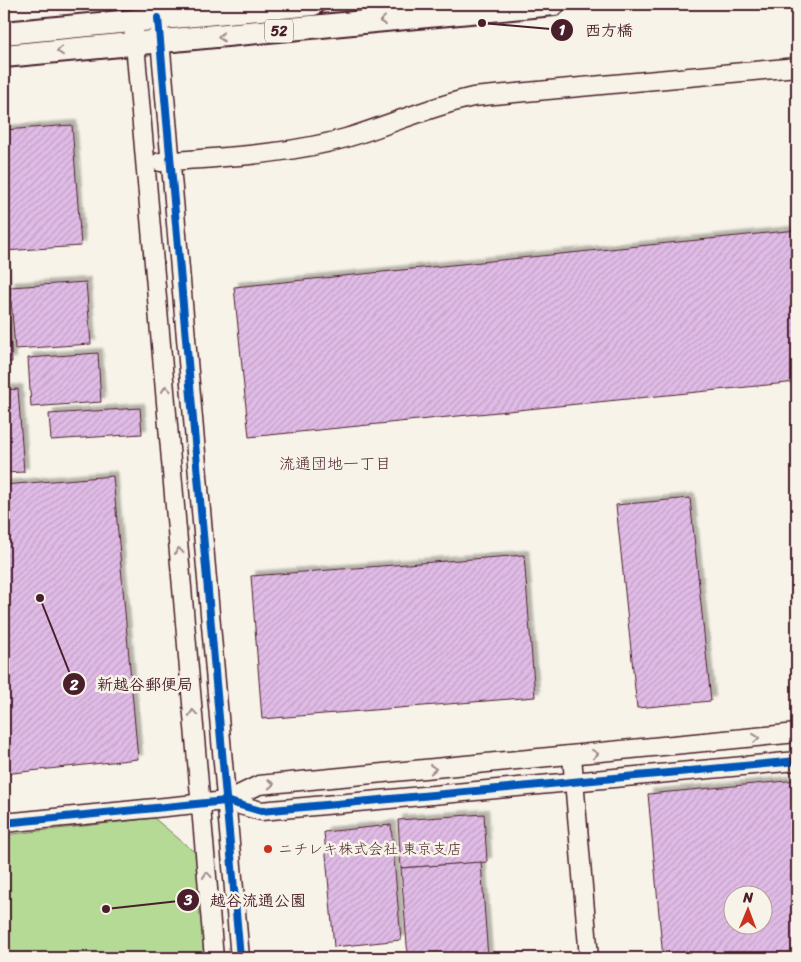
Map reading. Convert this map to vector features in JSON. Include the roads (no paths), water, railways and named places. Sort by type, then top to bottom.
[{"type":"main road","name":"52","points":[[4,33],[313,4]]},
{"type":"main road","name":"52","points":[[4,56],[554,4]]},
{"type":"street","points":[[158,18],[240,958]]},
{"type":"street","points":[[133,20],[147,164],[214,958]]},
{"type":"street","points":[[147,164],[305,147],[346,138],[446,103],[473,97],[797,67]]},
{"type":"street","points":[[4,823],[226,801],[259,785],[797,734]]},
{"type":"street","points":[[572,756],[589,958]]},
{"type":"street","points":[[226,801],[261,811],[797,761]]},
{"type":"place","name":"西方橋","points":[[482,23]]},
{"type":"place","name":"新越谷郵便局","points":[[40,598]]},
{"type":"place","name":"ニチレキ株式会社 東京支店","points":[[268,849]]},
{"type":"place","name":"越谷流通公園","points":[[106,909]]},
{"type":"district","name":"流通団地一丁目","points":[[335,463]]}]
